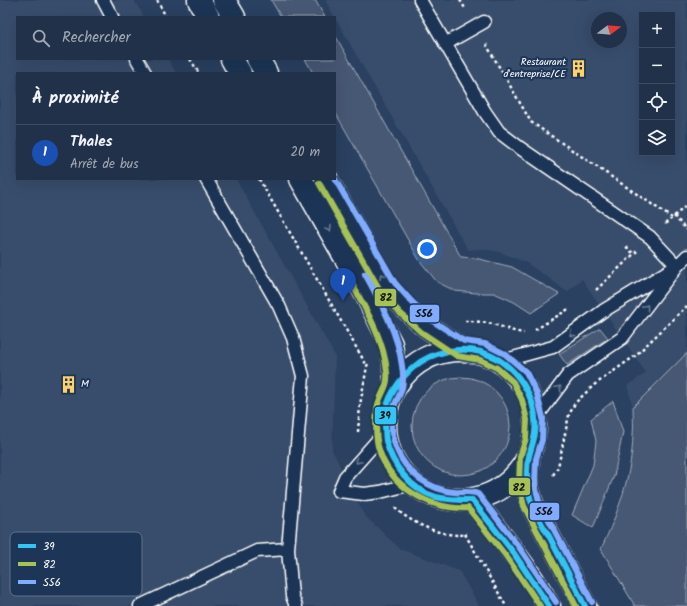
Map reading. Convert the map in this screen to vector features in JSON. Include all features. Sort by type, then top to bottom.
[{"type":"main road","points":[[199,0],[207,16]]},
{"type":"main road","points":[[224,0],[233,16]]},
{"type":"main road","points":[[233,60],[239,72]]},
{"type":"main road","points":[[259,60],[265,72]]},
{"type":"main road","points":[[302,180],[366,294],[391,344],[395,385]]},
{"type":"main road","points":[[327,180],[388,288],[406,308],[426,326],[461,348],[482,352],[502,362],[519,377],[530,397],[535,419],[534,439],[528,458],[527,486],[532,504],[585,606]]},
{"type":"main road","points":[[461,348],[435,353],[412,365],[395,385],[385,408],[384,433],[389,452],[398,470],[412,484],[431,495],[451,500],[472,500],[495,492],[514,478],[528,458]]},
{"type":"main road","points":[[472,500],[494,526],[536,583],[549,606]]},
{"type":"lane","points":[[103,0],[111,16]]},
{"type":"lane","points":[[420,0],[485,112],[499,132],[650,238],[676,266]]},
{"type":"lane","points":[[446,44],[480,24]]},
{"type":"lane","points":[[138,60],[144,72]]},
{"type":"lane","points":[[207,180],[279,306],[292,338],[303,376],[288,549],[292,596],[296,606]]},
{"type":"lane","points":[[502,362],[553,347],[604,311],[676,266],[687,256]]},
{"type":"lane","points":[[535,419],[568,375],[622,338],[676,266]]},
{"type":"lane","points":[[384,433],[345,477],[339,491],[364,494],[380,492],[412,484]]},
{"type":"lane","points":[[140,606],[257,551],[288,549]]},
{"type":"path","points":[[156,0],[165,16]]},
{"type":"path","points":[[460,0],[480,24],[531,122],[673,217],[687,230]]},
{"type":"path","points":[[191,60],[197,72]]},
{"type":"path","points":[[261,180],[367,366]]},
{"type":"path","points":[[426,326],[461,321],[479,321],[498,325],[515,332],[529,334],[573,306]]},
{"type":"path","points":[[532,504],[558,467],[569,415],[575,403],[594,385],[635,356],[687,306]]},
{"type":"path","points":[[465,534],[506,606]]},
{"type":"shaded area","points":[[0,0],[134,0],[143,16],[16,16],[16,60],[169,60],[175,72],[16,72],[16,180],[237,180],[335,356],[332,450],[364,515],[400,549],[459,571],[479,606],[0,606]]},
{"type":"shaded area","points":[[271,0],[315,0],[324,16],[280,16]]},
{"type":"shaded area","points":[[325,0],[687,0],[687,353],[633,407],[627,386],[646,373],[582,279],[567,292],[525,262],[500,252],[483,249],[468,250],[336,19],[336,16],[334,16]]},
{"type":"shaded area","points":[[336,37],[461,257],[475,258],[512,267],[559,294],[531,313],[514,302],[494,293],[455,291],[437,282],[420,261],[336,114],[336,72],[312,72],[306,60],[336,60]]},
{"type":"shaded area","points":[[600,328],[608,338],[567,365],[559,354]]},
{"type":"shaded area","points":[[687,353],[687,606],[635,606],[601,549],[613,522],[627,479],[632,450],[633,407]]},
{"type":"shaded area","points":[[461,377],[471,378],[488,385],[502,399],[509,416],[509,436],[502,453],[488,467],[471,474],[461,475],[451,474],[434,467],[420,453],[413,436],[412,426],[413,416],[420,399],[434,385],[451,378]]},
{"type":"shaded area","points":[[613,401],[623,432],[614,476],[593,528],[572,515],[593,465],[596,441],[591,419]]},
{"type":"transit line","name":"S56","points":[[336,180],[395,283],[412,302],[431,320],[464,341],[485,344],[505,354],[526,372],[537,394],[543,418],[542,440],[536,459],[535,485],[539,501],[592,602]]},
{"type":"transit line","name":"82","points":[[319,183],[381,292],[400,313],[421,332],[457,356],[480,360],[497,368],[513,382],[522,400],[527,420],[526,438],[520,457],[519,486],[524,506],[576,606]]},
{"type":"transit line","name":"S56","points":[[365,274],[388,318],[400,354],[403,370],[403,381],[401,392],[393,408],[392,420],[392,430],[396,449],[400,457],[412,473],[432,486],[450,491],[472,492],[478,494],[519,547],[556,602]]},
{"type":"transit line","name":"82","points":[[351,282],[374,325],[385,360],[387,383],[378,404],[376,423],[377,441],[383,460],[391,473],[412,493],[439,505],[453,508],[468,508],[506,556],[540,606]]},
{"type":"transit line","name":"39","points":[[472,500],[440,498],[427,494],[418,489],[398,467],[386,441],[386,411],[394,390],[399,383],[409,371],[422,361],[429,357],[455,350],[473,350],[493,357],[514,373],[529,394],[535,420],[535,436],[527,467],[527,480],[530,498],[585,606]]},
{"type":"transit line","name":"39","points":[[472,500],[513,552],[549,606]]},
{"type":"place","name":"Restaurant d'entreprise/CE","points":[[579,68]]},
{"type":"place","name":"Thales","points":[[343,301]]},
{"type":"place","name":"M","points":[[68,384]]}]
